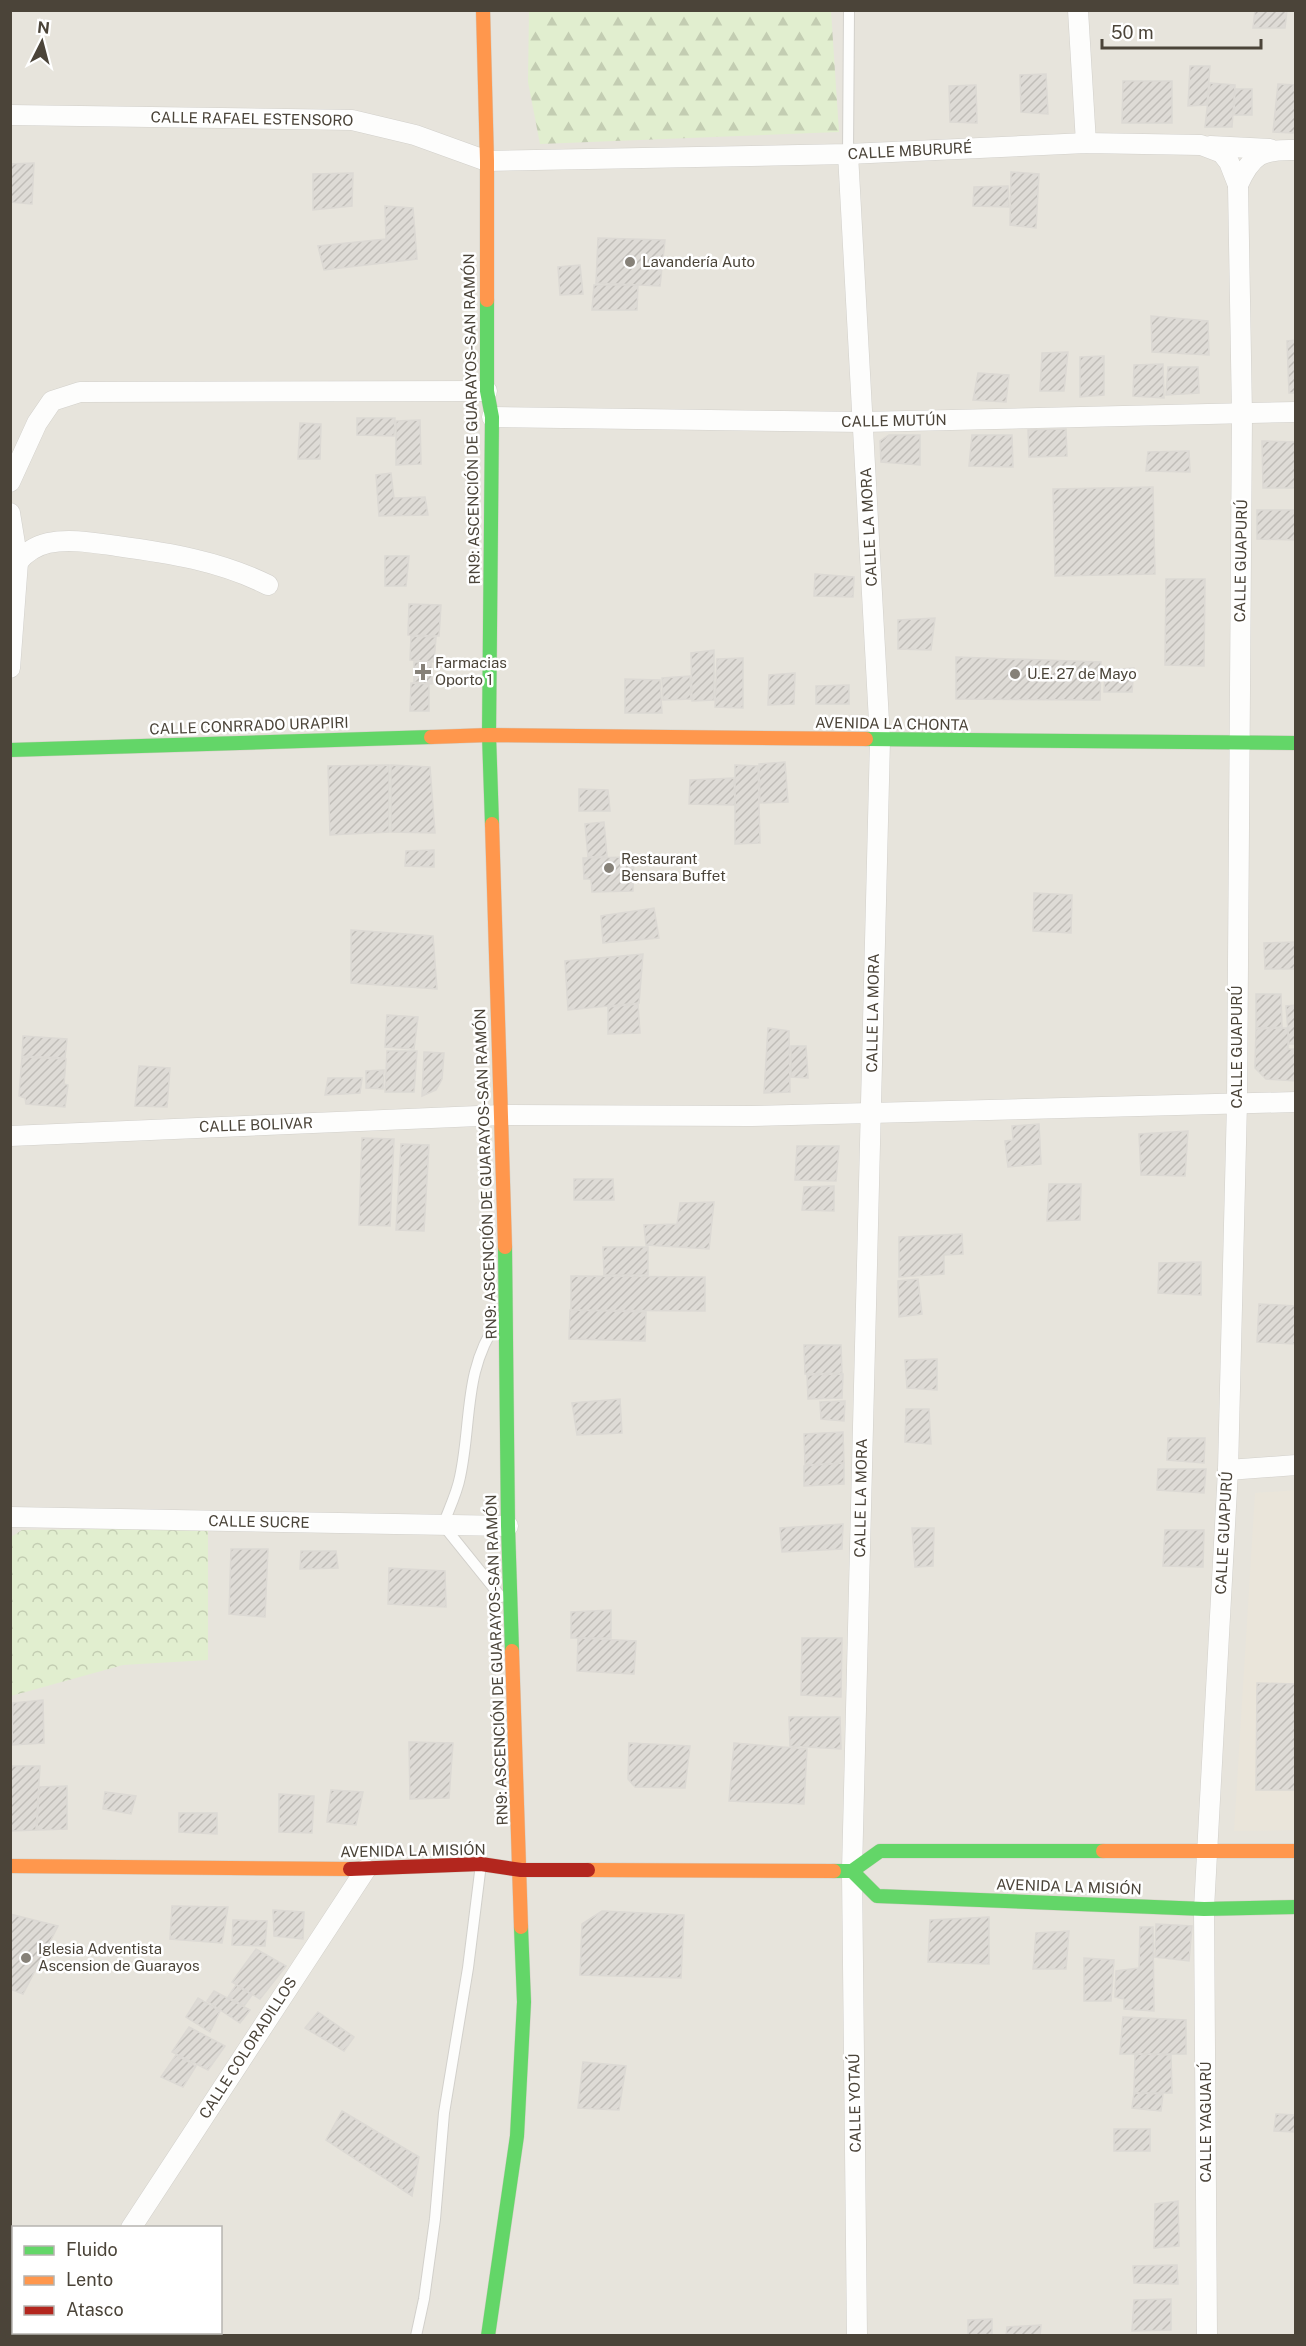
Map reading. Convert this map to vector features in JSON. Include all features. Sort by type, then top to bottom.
[{"type":"main road","name":"RN9: ASCENCIÓN DE GUARAYOS-SAN RAMÓN","points":[[483,10],[487,161],[487,391],[492,417],[489,735],[507,1308],[508,1526],[524,2002],[517,2136],[500,2266],[488,2336]]},
{"type":"main road","name":"AVENIDA LA CHONTA","points":[[489,735],[1296,743]]},
{"type":"main road","name":"CALLE CONRRADO URAPIRI","points":[[10,750],[489,735]]},
{"type":"main road","points":[[852,1871],[880,1851],[1296,1851]]},
{"type":"main road","name":"AVENIDA LA MISIÓN","points":[[10,1866],[366,1869],[481,1864],[521,1870],[852,1871],[877,1896],[1204,1909],[1296,1908]]},
{"type":"street","points":[[1078,10],[1086,143]]},
{"type":"street","name":"CALLE RAFAEL ESTENSORO","points":[[10,115],[351,120],[415,135],[487,161]]},
{"type":"street","name":"CALLE MBURURÉ","points":[[487,161],[848,154],[1086,143],[1201,145],[1222,153],[1229,162],[1238,185]]},
{"type":"street","points":[[1201,145],[1296,150]]},
{"type":"street","points":[[1238,185],[1247,166],[1256,156],[1273,149]]},
{"type":"street","name":"CALLE LA MORA","points":[[848,154],[880,740],[852,1871]]},
{"type":"street","name":"CALLE GUAPURÚ","points":[[1204,1909],[1227,1470],[1237,1102],[1242,415],[1238,185]]},
{"type":"street","points":[[10,482],[37,423],[52,401],[80,392],[487,391]]},
{"type":"street","name":"CALLE MUTÚN","points":[[492,417],[863,422],[1296,412]]},
{"type":"street","points":[[10,513],[18,562],[10,668]]},
{"type":"street","points":[[18,562],[27,550],[48,543],[90,542],[207,561],[245,574],[268,585]]},
{"type":"street","name":"CALLE BOLIVAR","points":[[10,1136],[502,1115],[751,1116],[1296,1102]]},
{"type":"street","points":[[1227,1470],[1296,1466]]},
{"type":"street","name":"CALLE SUCRE","points":[[10,1517],[508,1526]]},
{"type":"street","name":"CALLE COLORADILLOS","points":[[132,2226],[366,1869]]},
{"type":"street","name":"CALLE YOTAÚ","points":[[852,1871],[857,2336]]},
{"type":"street","name":"CALLE YAGUARÚ","points":[[1204,1909],[1207,2336]]},
{"type":"lane","points":[[848,154],[849,10]]},
{"type":"lane","points":[[507,1308],[485,1339],[473,1376],[460,1478],[443,1525],[511,1609]]},
{"type":"lane","points":[[416,2336],[424,2299],[435,2219],[444,2113],[468,1968],[481,1864]]},
{"type":"shaded area","points":[[11,11],[1295,11],[1295,2335],[11,2336]]},
{"type":"shaded area","points":[[1295,1490],[1295,1830],[1234,1831],[1255,1493]]},
{"type":"green space","points":[[529,11],[831,11],[839,132],[540,144],[528,82]]},
{"type":"green space","points":[[208,1529],[208,1660],[123,1665],[11,1696],[11,1537],[22,1530]]},
{"type":"building","points":[[1255,10],[1287,10],[1285,28],[1253,28]]},
{"type":"building","points":[[1190,66],[1210,66],[1207,105],[1188,106]]},
{"type":"building","points":[[1046,74],[1048,114],[1021,112],[1020,75]]},
{"type":"building","points":[[1123,81],[1172,81],[1172,123],[1122,123]]},
{"type":"building","points":[[1210,83],[1235,85],[1232,127],[1205,127]]},
{"type":"building","points":[[1278,84],[1296,85],[1296,131],[1293,133],[1273,132]]},
{"type":"building","points":[[976,85],[977,123],[950,122],[949,86]]},
{"type":"building","points":[[1235,89],[1252,89],[1252,115],[1234,115]]},
{"type":"building","points":[[34,163],[32,204],[10,202],[10,164]]},
{"type":"building","points":[[1011,172],[1039,174],[1036,228],[1010,225]]},
{"type":"building","points":[[353,173],[352,206],[313,210],[313,174]]},
{"type":"building","points":[[1008,186],[1009,207],[973,206],[974,187]]},
{"type":"building","points":[[385,206],[413,208],[417,259],[324,270],[318,246],[386,239]]},
{"type":"building","name":"Lavandería Auto","points":[[598,238],[665,240],[660,286],[596,283]]},
{"type":"building","points":[[580,265],[583,294],[560,295],[558,267]]},
{"type":"building","points":[[594,285],[638,285],[637,310],[592,310]]},
{"type":"building","points":[[1151,316],[1208,321],[1209,355],[1152,352]]},
{"type":"building","points":[[1296,340],[1296,393],[1289,393],[1287,341]]},
{"type":"building","points":[[1068,352],[1064,391],[1040,391],[1042,353]]},
{"type":"building","points":[[1104,356],[1104,395],[1080,397],[1080,357]]},
{"type":"building","points":[[1163,364],[1164,398],[1133,396],[1134,365]]},
{"type":"building","points":[[1168,367],[1198,367],[1199,393],[1166,395]]},
{"type":"building","points":[[978,373],[1009,375],[1006,402],[973,400]]},
{"type":"building","points":[[357,418],[395,418],[394,436],[357,435]]},
{"type":"building","points":[[420,420],[421,464],[396,465],[396,421]]},
{"type":"building","points":[[300,423],[321,424],[320,459],[298,459]]},
{"type":"building","points":[[1066,429],[1067,456],[1029,457],[1028,430]]},
{"type":"building","points":[[889,435],[920,435],[920,465],[881,462],[880,441]]},
{"type":"building","points":[[972,435],[1012,435],[1013,467],[969,466]]},
{"type":"building","points":[[1262,441],[1296,442],[1296,488],[1263,488]]},
{"type":"building","points":[[1189,451],[1190,472],[1146,471],[1148,452]]},
{"type":"building","points":[[391,473],[394,498],[425,497],[428,515],[379,516],[376,475]]},
{"type":"building","points":[[1153,487],[1155,574],[1055,576],[1053,489]]},
{"type":"building","points":[[1257,510],[1296,510],[1296,540],[1257,539]]},
{"type":"building","points":[[385,556],[409,556],[406,586],[385,586]]},
{"type":"building","points":[[815,574],[854,577],[853,597],[814,596]]},
{"type":"building","points":[[1166,579],[1205,579],[1204,666],[1165,665]]},
{"type":"building","points":[[409,604],[441,605],[439,636],[408,635]]},
{"type":"building","points":[[935,618],[931,650],[898,649],[898,620]]},
{"type":"building","points":[[411,636],[436,637],[434,662],[410,660]]},
{"type":"building","points":[[714,650],[714,700],[692,701],[691,653]]},
{"type":"building","points":[[956,657],[1101,662],[1100,700],[956,699]]},
{"type":"building","points":[[743,658],[743,708],[715,707],[717,659]]},
{"type":"building","name":"Farmacias Oporto 1","points":[[414,662],[431,662],[432,684],[414,682]]},
{"type":"building","points":[[1134,668],[1132,692],[1104,692],[1105,670]]},
{"type":"building","points":[[795,673],[794,704],[768,705],[769,675]]},
{"type":"building","points":[[690,676],[691,699],[663,700],[662,678]]},
{"type":"building","points":[[625,679],[660,680],[662,713],[625,713]]},
{"type":"building","points":[[411,683],[429,684],[429,711],[410,711]]},
{"type":"building","points":[[849,685],[849,704],[816,704],[816,686]]},
{"type":"building","points":[[785,762],[788,802],[760,803],[759,764]]},
{"type":"building","points":[[389,765],[389,832],[330,835],[328,766]]},
{"type":"building","points":[[391,765],[430,767],[435,833],[391,832]]},
{"type":"building","points":[[735,765],[758,766],[760,843],[735,844]]},
{"type":"building","points":[[734,778],[735,805],[689,804],[690,780]]},
{"type":"building","points":[[579,789],[608,790],[610,811],[579,811]]},
{"type":"building","points":[[604,822],[607,856],[588,857],[585,824]]},
{"type":"building","points":[[434,850],[434,867],[405,866],[406,851]]},
{"type":"building","name":"Restaurant Bensara Buffet","points":[[634,857],[633,891],[592,892],[591,879],[584,879],[583,858]]},
{"type":"building","points":[[1034,893],[1072,895],[1071,933],[1033,931]]},
{"type":"building","points":[[654,908],[659,938],[603,943],[601,916]]},
{"type":"building","points":[[351,930],[433,936],[437,989],[351,983]]},
{"type":"building","points":[[1296,942],[1296,969],[1265,969],[1264,943]]},
{"type":"building","points":[[643,954],[639,1003],[568,1010],[565,961]]},
{"type":"building","points":[[1256,994],[1281,994],[1282,1027],[1256,1028]]},
{"type":"building","points":[[638,1004],[640,1033],[608,1034],[608,1007]]},
{"type":"building","points":[[1296,1005],[1296,1044],[1289,1044],[1286,1006]]},
{"type":"building","points":[[387,1015],[418,1017],[414,1049],[385,1047]]},
{"type":"building","points":[[768,1028],[789,1031],[790,1092],[764,1093]]},
{"type":"building","points":[[1288,1028],[1288,1049],[1296,1049],[1296,1081],[1266,1079],[1255,1068],[1256,1029]]},
{"type":"building","points":[[23,1036],[67,1039],[65,1058],[22,1056]]},
{"type":"building","points":[[791,1046],[806,1046],[808,1078],[791,1077]]},
{"type":"building","points":[[387,1051],[417,1051],[414,1092],[385,1092]]},
{"type":"building","points":[[424,1052],[444,1053],[442,1079],[436,1090],[422,1096]]},
{"type":"building","points":[[22,1057],[66,1059],[64,1084],[68,1085],[65,1107],[26,1104],[25,1098],[19,1096]]},
{"type":"building","points":[[139,1066],[170,1068],[167,1107],[135,1106]]},
{"type":"building","points":[[384,1070],[383,1089],[366,1088],[366,1071]]},
{"type":"building","points":[[328,1078],[362,1078],[360,1093],[325,1095]]},
{"type":"building","points":[[1039,1124],[1041,1164],[1008,1167],[1005,1141],[1013,1140],[1012,1126]]},
{"type":"building","points":[[1188,1131],[1185,1176],[1141,1175],[1139,1134]]},
{"type":"building","points":[[362,1138],[394,1139],[390,1226],[359,1225]]},
{"type":"building","points":[[401,1144],[429,1145],[424,1231],[396,1230]]},
{"type":"building","points":[[797,1146],[839,1146],[836,1181],[795,1180]]},
{"type":"building","points":[[574,1179],[613,1179],[614,1200],[574,1200]]},
{"type":"building","points":[[1049,1184],[1081,1184],[1080,1220],[1047,1221]]},
{"type":"building","points":[[834,1186],[834,1211],[802,1210],[804,1187]]},
{"type":"building","points":[[714,1202],[709,1249],[646,1245],[644,1225],[677,1224],[680,1203]]},
{"type":"building","points":[[962,1234],[963,1254],[944,1255],[944,1274],[899,1277],[899,1237]]},
{"type":"building","points":[[603,1247],[648,1247],[648,1275],[604,1275]]},
{"type":"building","points":[[1201,1262],[1201,1295],[1158,1293],[1159,1263]]},
{"type":"building","points":[[571,1276],[705,1277],[705,1311],[571,1310]]},
{"type":"building","points":[[918,1279],[922,1314],[899,1317],[898,1281]]},
{"type":"building","points":[[1259,1304],[1296,1306],[1296,1344],[1257,1342]]},
{"type":"building","points":[[570,1310],[646,1312],[645,1341],[569,1339]]},
{"type":"building","points":[[804,1345],[841,1345],[842,1373],[805,1374]]},
{"type":"building","points":[[937,1359],[937,1390],[907,1388],[905,1360]]},
{"type":"building","points":[[843,1374],[842,1398],[808,1399],[807,1375]]},
{"type":"building","points":[[620,1399],[622,1433],[577,1435],[572,1403]]},
{"type":"building","points":[[845,1401],[844,1421],[821,1419],[820,1402]]},
{"type":"building","points":[[906,1409],[929,1409],[931,1444],[905,1442]]},
{"type":"building","points":[[843,1432],[844,1463],[805,1465],[804,1434]]},
{"type":"building","points":[[1168,1438],[1205,1438],[1204,1463],[1167,1460]]},
{"type":"building","points":[[844,1463],[844,1484],[804,1486],[804,1466]]},
{"type":"building","points":[[1158,1469],[1206,1469],[1204,1493],[1157,1490]]},
{"type":"building","points":[[843,1524],[842,1549],[782,1552],[780,1528]]},
{"type":"building","points":[[912,1528],[934,1528],[933,1566],[915,1567]]},
{"type":"building","points":[[1165,1530],[1204,1530],[1203,1567],[1163,1566]]},
{"type":"building","points":[[231,1549],[268,1549],[265,1617],[229,1614]]},
{"type":"building","points":[[301,1551],[336,1551],[338,1568],[300,1569]]},
{"type":"building","points":[[389,1568],[445,1571],[446,1607],[388,1604]]},
{"type":"building","points":[[611,1610],[611,1638],[571,1638],[571,1612]]},
{"type":"building","points":[[578,1638],[636,1641],[634,1674],[577,1671]]},
{"type":"building","points":[[802,1638],[842,1638],[841,1697],[801,1695]]},
{"type":"building","points":[[1257,1683],[1296,1684],[1296,1790],[1256,1790]]},
{"type":"building","points":[[43,1700],[44,1743],[12,1745],[13,1703]]},
{"type":"building","points":[[789,1717],[840,1717],[841,1749],[790,1746]]},
{"type":"building","points":[[409,1742],[453,1743],[449,1798],[410,1799]]},
{"type":"building","points":[[629,1743],[690,1746],[685,1788],[635,1787],[628,1779]]},
{"type":"building","points":[[734,1743],[807,1749],[804,1804],[729,1801]]},
{"type":"building","points":[[10,1766],[40,1766],[36,1830],[10,1831]]},
{"type":"building","points":[[67,1786],[67,1829],[37,1830],[39,1787]]},
{"type":"building","points":[[331,1790],[363,1792],[356,1825],[327,1822]]},
{"type":"building","points":[[105,1792],[136,1796],[131,1814],[103,1809]]},
{"type":"building","points":[[279,1794],[314,1796],[312,1833],[279,1832]]},
{"type":"building","points":[[179,1813],[217,1813],[217,1834],[179,1832]]},
{"type":"building","points":[[172,1906],[228,1907],[222,1943],[170,1939]]},
{"type":"building","points":[[273,1910],[304,1912],[303,1939],[274,1936]]},
{"type":"building","points":[[602,1911],[684,1915],[681,1978],[580,1975],[582,1924]]},
{"type":"building","name":"Iglesia Adventista Ascension de Guarayos","points":[[10,1914],[58,1926],[23,1994],[10,1989]]},
{"type":"building","points":[[989,1917],[989,1964],[928,1962],[930,1920]]},
{"type":"building","points":[[233,1920],[267,1921],[265,1946],[232,1945]]},
{"type":"building","points":[[1156,1924],[1192,1926],[1189,1961],[1155,1957]]},
{"type":"building","points":[[1140,1927],[1153,1927],[1154,2011],[1124,2009],[1124,1999],[1115,1997],[1116,1971],[1139,1968]]},
{"type":"building","points":[[1069,1931],[1066,1969],[1033,1969],[1036,1933]]},
{"type":"building","points":[[256,1949],[286,1966],[260,1999],[232,1982]]},
{"type":"building","points":[[1084,1958],[1114,1960],[1111,2001],[1084,2001]]},
{"type":"building","points":[[236,1985],[252,1995],[244,2006],[228,1997]]},
{"type":"building","points":[[214,1991],[250,2010],[240,2023],[207,2001]]},
{"type":"building","points":[[198,1998],[220,2011],[210,2032],[186,2017]]},
{"type":"building","points":[[318,2012],[354,2037],[344,2051],[305,2028]]},
{"type":"building","points":[[1123,2017],[1186,2020],[1186,2054],[1120,2054]]},
{"type":"building","points":[[189,2027],[225,2046],[208,2070],[172,2052]]},
{"type":"building","points":[[1135,2054],[1171,2055],[1172,2093],[1134,2093]]},
{"type":"building","points":[[176,2055],[196,2066],[183,2087],[161,2077]]},
{"type":"building","points":[[583,2062],[626,2066],[619,2110],[578,2108]]},
{"type":"building","points":[[1134,2093],[1163,2094],[1161,2111],[1132,2108]]},
{"type":"building","points":[[342,2111],[419,2157],[412,2196],[326,2140]]},
{"type":"building","points":[[1276,2114],[1296,2115],[1296,2132],[1274,2131]]},
{"type":"building","points":[[1114,2129],[1150,2129],[1150,2151],[1114,2151]]},
{"type":"building","points":[[1178,2201],[1179,2246],[1154,2248],[1155,2204]]},
{"type":"building","points":[[1177,2265],[1178,2284],[1134,2283],[1133,2266]]},
{"type":"building","points":[[1171,2299],[1171,2330],[1132,2331],[1134,2300]]},
{"type":"building","points":[[992,2319],[992,2336],[968,2336],[968,2320]]},
{"type":"building","points":[[10,2325],[12,2334],[25,2336],[10,2336]]},
{"type":"building","points":[[1041,2325],[1040,2336],[1006,2336],[1007,2327]]},
{"type":"traffic: fast","points":[[487,300],[487,391],[492,417],[489,735],[492,824]]},
{"type":"traffic: fast","points":[[10,750],[431,737]]},
{"type":"traffic: fast","points":[[866,739],[1296,743]]},
{"type":"traffic: fast","points":[[505,1247],[508,1526],[512,1651]]},
{"type":"traffic: fast","points":[[834,1871],[852,1871],[880,1851],[1103,1851]]},
{"type":"traffic: fast","points":[[852,1871],[877,1896],[1204,1909],[1296,1907]]},
{"type":"traffic: fast","points":[[488,2336],[517,2136],[524,2002],[521,1927]]},
{"type":"traffic: slow","points":[[483,10],[487,161],[487,300]]},
{"type":"traffic: slow","points":[[431,737],[489,735],[866,739]]},
{"type":"traffic: slow","points":[[492,824],[505,1247]]},
{"type":"traffic: slow","points":[[512,1651],[521,1927]]},
{"type":"traffic: slow","points":[[1103,1851],[1296,1851]]},
{"type":"traffic: slow","points":[[10,1866],[350,1869]]},
{"type":"traffic: slow","points":[[588,1870],[834,1871]]},
{"type":"traffic: jam","points":[[350,1869],[481,1864],[521,1870],[588,1870]]},
{"type":"place","name":"Lavandería Auto","points":[[630,262]]},
{"type":"place","name":"Farmacias Oporto 1","points":[[423,672]]},
{"type":"place","name":"U.E. 27 de Mayo","points":[[1015,674]]},
{"type":"place","name":"Restaurant Bensara Buffet","points":[[609,868]]},
{"type":"place","name":"Iglesia Adventista Ascension de Guarayos","points":[[26,1958]]}]
